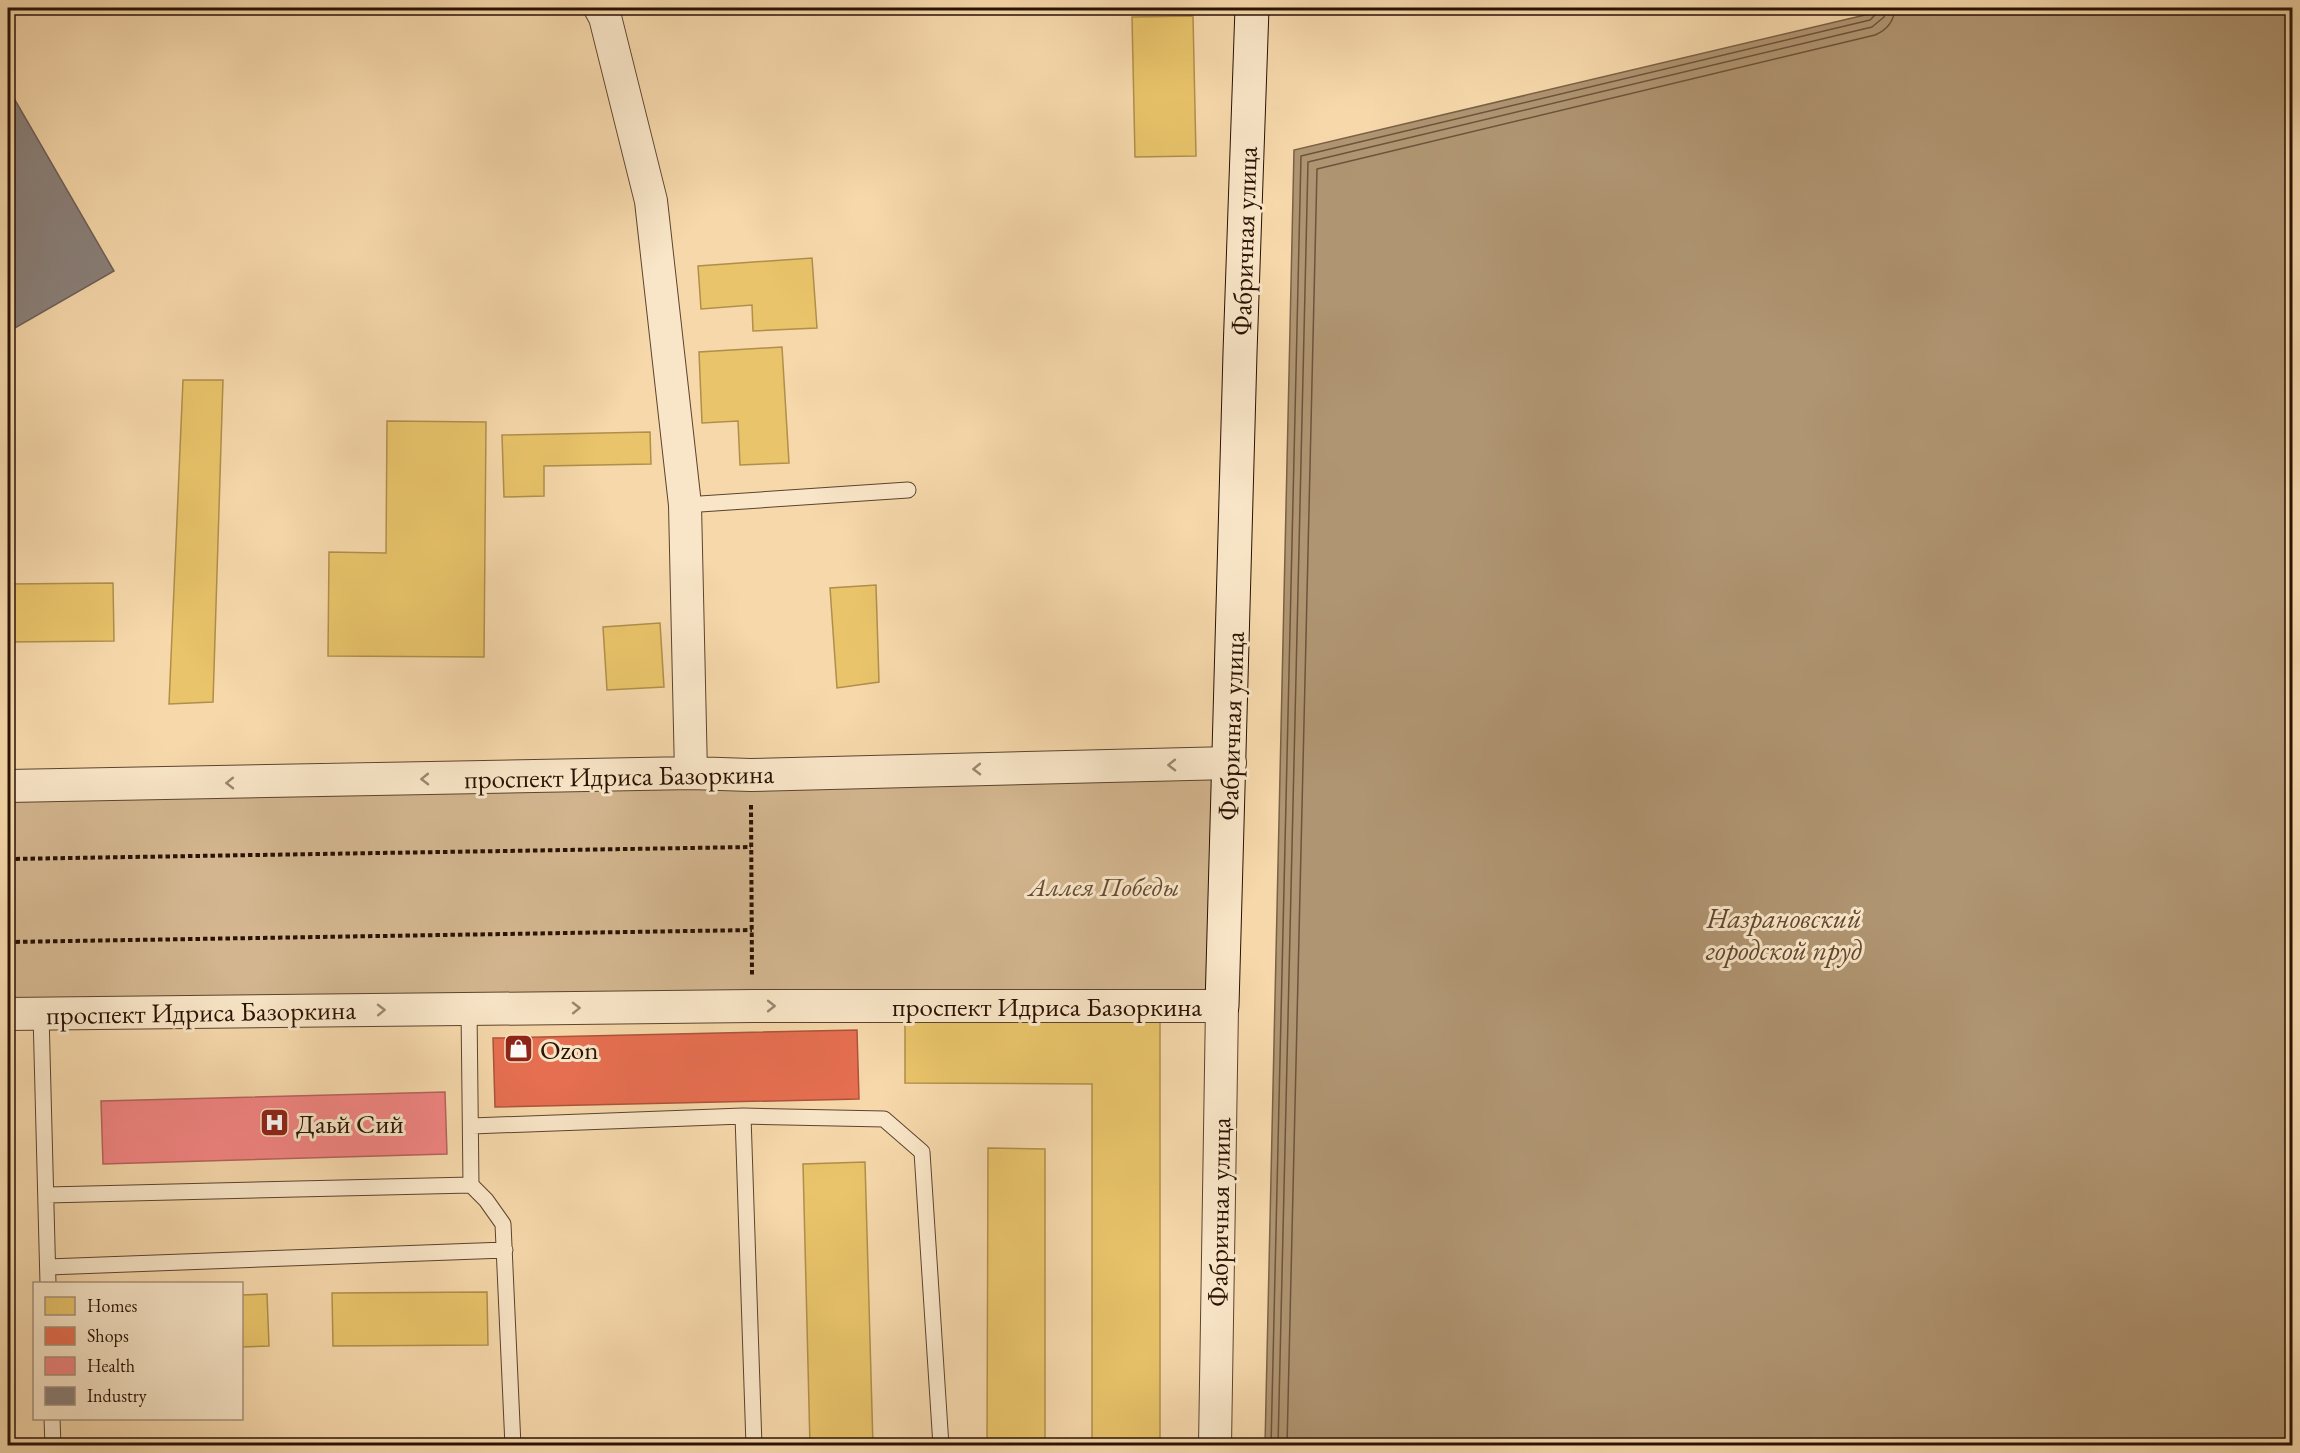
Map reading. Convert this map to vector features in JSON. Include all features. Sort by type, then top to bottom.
[{"type":"street","points":[[600,8],[605,16],[651,201],[686,505],[691,773]]},
{"type":"street","name":"Фабричная улица","points":[[1215,1446],[1222,1006],[1252,8]]},
{"type":"street","name":"проспект Идриса Базоркина","points":[[8,786],[691,773],[751,775],[1230,763]]},
{"type":"street","name":"проспект Идриса Базоркина","points":[[8,1014],[753,1006],[1222,1006]]},
{"type":"lane","points":[[686,505],[908,490]]},
{"type":"lane","points":[[468,1009],[472,1126],[471,1185],[486,1200],[503,1224],[513,1446]]},
{"type":"lane","points":[[41,1014],[48,1282]]},
{"type":"lane","points":[[472,1126],[743,1116],[884,1119],[922,1152],[941,1446]]},
{"type":"lane","points":[[743,1116],[754,1446]]},
{"type":"lane","points":[[46,1195],[471,1185]]},
{"type":"lane","points":[[48,1267],[505,1250]]},
{"type":"lane","points":[[52,1420],[52,1446]]},
{"type":"path","points":[[751,775],[753,1006]]},
{"type":"path","points":[[8,859],[751,847]]},
{"type":"path","points":[[8,942],[752,930]]},
{"type":"green space","name":"Аллея Победы","points":[[1230,763],[1222,1006],[8,1014],[8,785]]},
{"type":"water","name":"Назрановский городской пруд","points":[[1875,8],[2292,8],[2292,1445],[1265,1445],[1294,150],[1869,14]]},
{"type":"building: Homes","points":[[1193,16],[1196,156],[1135,157],[1132,17]]},
{"type":"building: Homes","points":[[812,258],[817,328],[753,331],[752,305],[701,309],[698,266]]},
{"type":"building: Homes","points":[[782,347],[789,463],[740,465],[738,421],[702,423],[699,352]]},
{"type":"building: Homes","points":[[183,380],[223,380],[213,702],[169,704]]},
{"type":"building: Homes","points":[[387,421],[486,422],[484,657],[328,656],[329,552],[386,553]]},
{"type":"building: Homes","points":[[650,432],[651,464],[544,466],[544,496],[504,497],[502,435]]},
{"type":"building: Homes","points":[[113,583],[114,641],[8,642],[8,584]]},
{"type":"building: Homes","points":[[876,585],[879,682],[837,688],[830,588]]},
{"type":"building: Homes","points":[[660,623],[664,687],[607,690],[603,627]]},
{"type":"building: Homes","points":[[905,1020],[1160,1021],[1160,1446],[1092,1446],[1092,1084],[905,1083]]},
{"type":"building: Homes","points":[[988,1148],[1045,1149],[1045,1446],[987,1446]]},
{"type":"building: Homes","points":[[865,1162],[873,1446],[810,1446],[803,1164]]},
{"type":"building: Homes","points":[[487,1292],[488,1345],[333,1346],[332,1293]]},
{"type":"building: Homes","points":[[267,1294],[269,1346],[243,1347],[243,1295]]},
{"type":"building: Shops","points":[[857,1030],[859,1099],[495,1107],[493,1038]]},
{"type":"building: Health","points":[[445,1092],[447,1154],[103,1164],[101,1101]]},
{"type":"building: Industry","points":[[8,88],[114,271],[8,332]]},
{"type":"place","name":"Ozon","points":[[519,1049]]},
{"type":"place","name":"Даьй Сий","points":[[275,1123]]}]
